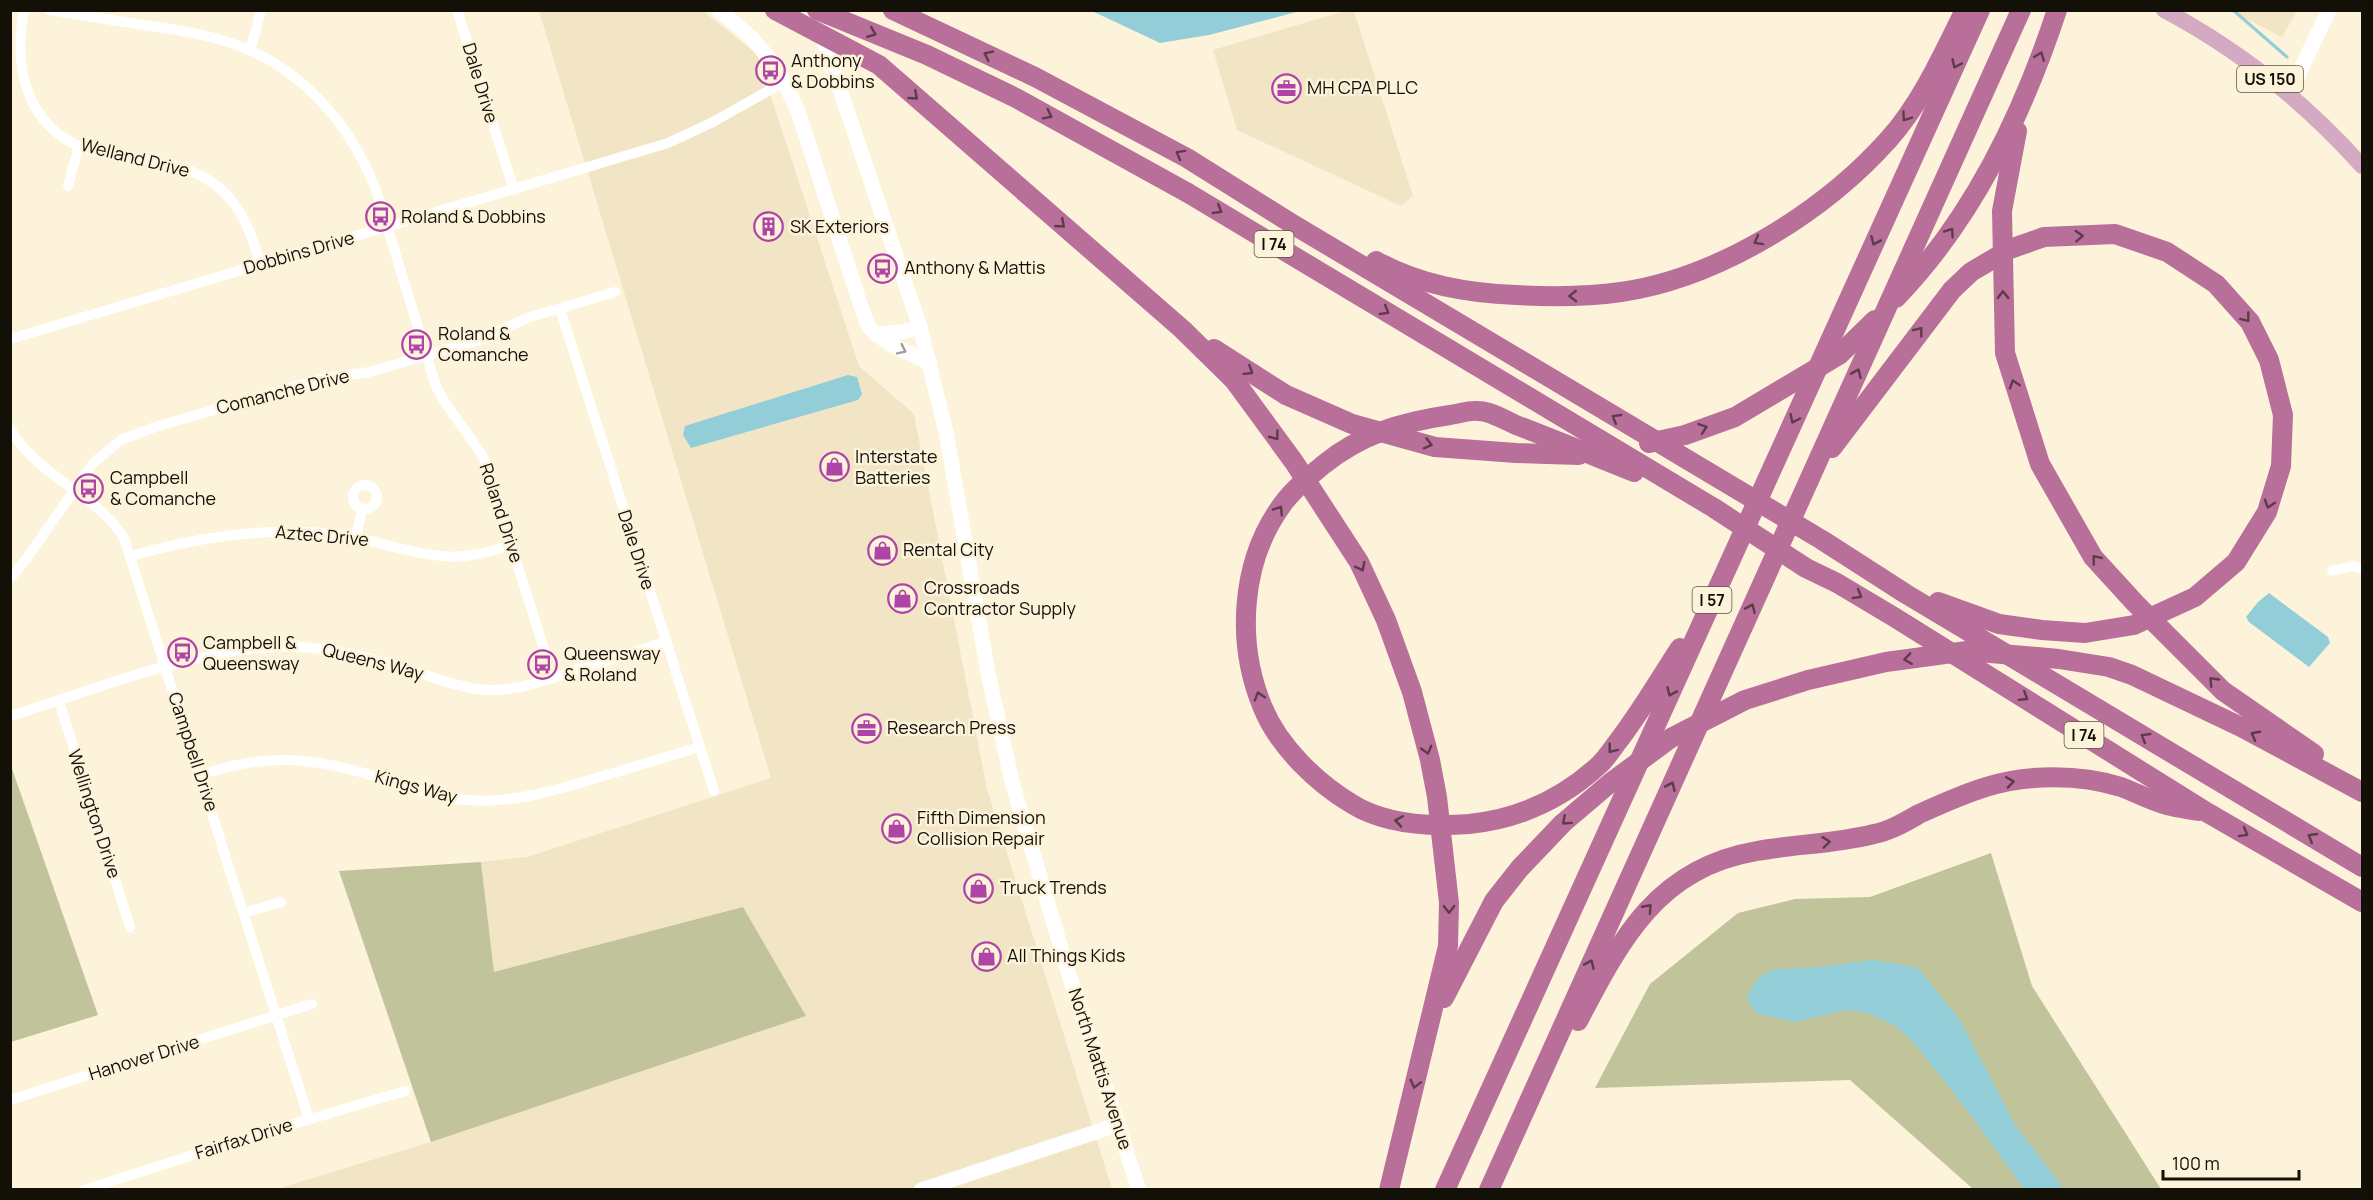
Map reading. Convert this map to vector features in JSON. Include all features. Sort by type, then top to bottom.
[{"type":"highway","points":[[776,10],[879,65],[1182,329],[1234,380],[1294,462],[1359,562],[1386,620],[1412,692],[1430,760],[1437,797],[1449,903],[1448,946],[1389,1190]]},
{"type":"highway","name":"I 74","points":[[815,10],[927,55],[1060,120],[1197,198],[1714,508],[1806,568],[1894,616],[2208,813],[2362,902]]},
{"type":"highway","name":"I 74","points":[[893,10],[1035,77],[1232,185],[1294,225],[1822,540],[1857,564],[2362,867]]},
{"type":"highway","points":[[1232,185],[1292,214],[1396,271],[1454,289],[1503,295],[1584,296],[1622,292],[1667,281],[1707,267],[1778,230],[1822,201],[1856,173],[1906,118],[1939,62],[1965,10]]},
{"type":"highway","name":"I 57","points":[[1445,1190],[1510,1051],[1980,10]]},
{"type":"highway","name":"I 57","points":[[1489,1190],[2021,10]]},
{"type":"highway","points":[[1182,329],[1286,395],[1352,424],[1435,447],[1516,453],[1597,455],[1685,435],[1735,417],[1839,355],[1916,278],[1935,255],[1997,156],[2023,102],[2057,10]]},
{"type":"highway","points":[[2023,102],[2002,211],[2005,353],[2040,464],[2093,557],[2135,603],[2223,691],[2362,790]]},
{"type":"highway","points":[[1809,479],[1952,290],[1971,272],[2010,249],[2044,237],[2115,234],[2167,252],[2216,284],[2250,322],[2269,360],[2283,415],[2281,466],[2267,512],[2236,562],[2195,597],[2134,625],[2085,633],[2042,630],[1999,624],[1943,604],[1857,564]]},
{"type":"highway","points":[[1687,493],[1480,410],[1407,421],[1361,440],[1334,456],[1305,479],[1282,504],[1265,534],[1251,574],[1245,622],[1249,663],[1263,709],[1286,747],[1318,779],[1353,805],[1391,820],[1441,826],[1493,822],[1530,810],[1560,795],[1600,765],[1626,731],[1714,595]]},
{"type":"highway","points":[[1428,1028],[1494,901],[1520,868],[1563,823],[1610,783],[1671,738],[1745,700],[1808,680],[1886,662],[1968,651],[2059,658],[2109,667],[2132,675],[2362,790]]},
{"type":"highway","points":[[1504,1158],[1623,939],[1658,897],[1691,873],[1740,854],[1877,834],[1969,792],[2008,781],[2082,779],[2121,787],[2167,805],[2208,813]]},
{"type":"main road","name":"US 150","points":[[2164,10],[2218,42],[2289,94],[2322,124],[2362,166]]},
{"type":"street","name":"Welland Drive","points":[[24,10],[20,61],[31,101],[49,123],[79,146],[183,167],[206,178],[219,187],[238,209],[253,239],[260,264]]},
{"type":"street","name":"Roland Drive","points":[[48,10],[199,34],[250,51],[291,73],[312,91],[342,125],[367,166],[389,227],[426,356],[443,403],[468,433],[485,461],[553,678]]},
{"type":"street","points":[[250,51],[261,10]]},
{"type":"street","name":"Dale Drive","points":[[457,10],[514,190]]},
{"type":"street","points":[[719,10],[751,37],[773,63],[798,111],[869,327],[892,345],[930,363]]},
{"type":"street","name":"North Mattis Avenue","points":[[815,10],[828,56],[920,327],[930,363],[948,443],[988,674],[1009,772],[1029,846],[1139,1190]]},
{"type":"street","points":[[2289,94],[2329,10]]},
{"type":"street","name":"Dobbins Drive","points":[[10,339],[668,143],[712,122],[784,82]]},
{"type":"street","points":[[68,186],[79,146]]},
{"type":"street","name":"Comanche Drive","points":[[10,578],[25,561],[99,457],[121,440],[138,432],[320,379],[369,372],[483,339],[527,318],[615,292]]},
{"type":"street","name":"Dale Drive","points":[[560,309],[714,791]]},
{"type":"street","points":[[876,334],[902,332],[920,327]]},
{"type":"street","name":"Campbell Drive","points":[[10,429],[25,451],[100,508],[115,523],[124,538],[309,1119]]},
{"type":"street","points":[[356,537],[362,509]]},
{"type":"street","name":"Aztec Drive","points":[[131,556],[170,545],[234,534],[293,531],[356,537],[442,556],[476,555],[512,545]]},
{"type":"street","points":[[2332,570],[2353,566],[2362,569]]},
{"type":"street","name":"Queens Way","points":[[10,716],[166,667],[225,652],[268,647],[304,647],[355,654],[477,689],[508,689],[553,678],[665,642]]},
{"type":"street","name":"Wellington Drive","points":[[59,701],[130,927]]},
{"type":"street","name":"Kings Way","points":[[201,775],[259,760],[303,760],[349,768],[453,798],[493,801],[547,793],[700,747]]},
{"type":"street","points":[[244,914],[281,902]]},
{"type":"street","name":"Hanover Drive","points":[[10,1100],[312,1004]]},
{"type":"street","name":"Fairfax Drive","points":[[84,1190],[405,1091]]},
{"type":"street","points":[[921,1190],[1117,1125]]},
{"type":"shaded area","points":[[1348,10],[1354,11],[1413,196],[1401,206],[1237,130],[1213,50]]},
{"type":"shaded area","points":[[539,11],[703,11],[757,54],[859,366],[914,414],[987,789],[1112,1189],[273,1190],[431,1142],[806,1016],[743,907],[494,972],[481,862],[527,857],[771,778]]},
{"type":"shaded area","points":[[2231,11],[2297,11],[2282,37]]},
{"type":"green space","points":[[10,763],[98,1015],[11,1042],[10,1042]]},
{"type":"green space","points":[[1991,853],[2032,986],[2161,1189],[1973,1189],[1850,1080],[1595,1088],[1650,984],[1738,913],[1795,899],[1870,897]]},
{"type":"green space","points":[[481,862],[494,972],[743,907],[806,1016],[431,1142],[339,871]]},
{"type":"water","points":[[1092,11],[1300,11],[1209,35],[1160,43]]},
{"type":"water","points":[[848,375],[857,377],[862,394],[858,400],[691,448],[683,435],[685,426]]},
{"type":"water","points":[[2269,593],[2328,637],[2330,643],[2309,667],[2249,622],[2246,617]]},
{"type":"water","points":[[1873,960],[1917,967],[1960,1020],[2016,1126],[2064,1189],[2024,1189],[1961,1102],[1912,1041],[1894,1025],[1868,1013],[1847,1010],[1795,1022],[1755,1013],[1747,999],[1759,978],[1775,970]]},
{"type":"waterway","points":[[2233,10],[2287,57]]},
{"type":"place","name":"Anthony & Dobbins","points":[[770,71]]},
{"type":"place","name":"MH CPA PLLC","points":[[1286,88]]},
{"type":"place","name":"Roland & Dobbins","points":[[380,217]]},
{"type":"place","name":"SK Exteriors","points":[[769,227]]},
{"type":"place","name":"Anthony & Mattis","points":[[883,268]]},
{"type":"place","name":"Roland & Comanche","points":[[417,344]]},
{"type":"place","name":"Interstate Batteries","points":[[834,467]]},
{"type":"place","name":"Campbell & Comanche","points":[[89,488]]},
{"type":"place","name":"Rental City","points":[[882,550]]},
{"type":"place","name":"Crossroads Contractor Supply","points":[[903,598]]},
{"type":"place","name":"Campbell & Queensway","points":[[182,653]]},
{"type":"place","name":"Queensway & Roland","points":[[543,664]]},
{"type":"place","name":"Research Press","points":[[866,728]]},
{"type":"place","name":"Fifth Dimension Collision Repair","points":[[896,828]]},
{"type":"place","name":"Truck Trends","points":[[979,888]]},
{"type":"place","name":"All Things Kids","points":[[986,956]]}]
